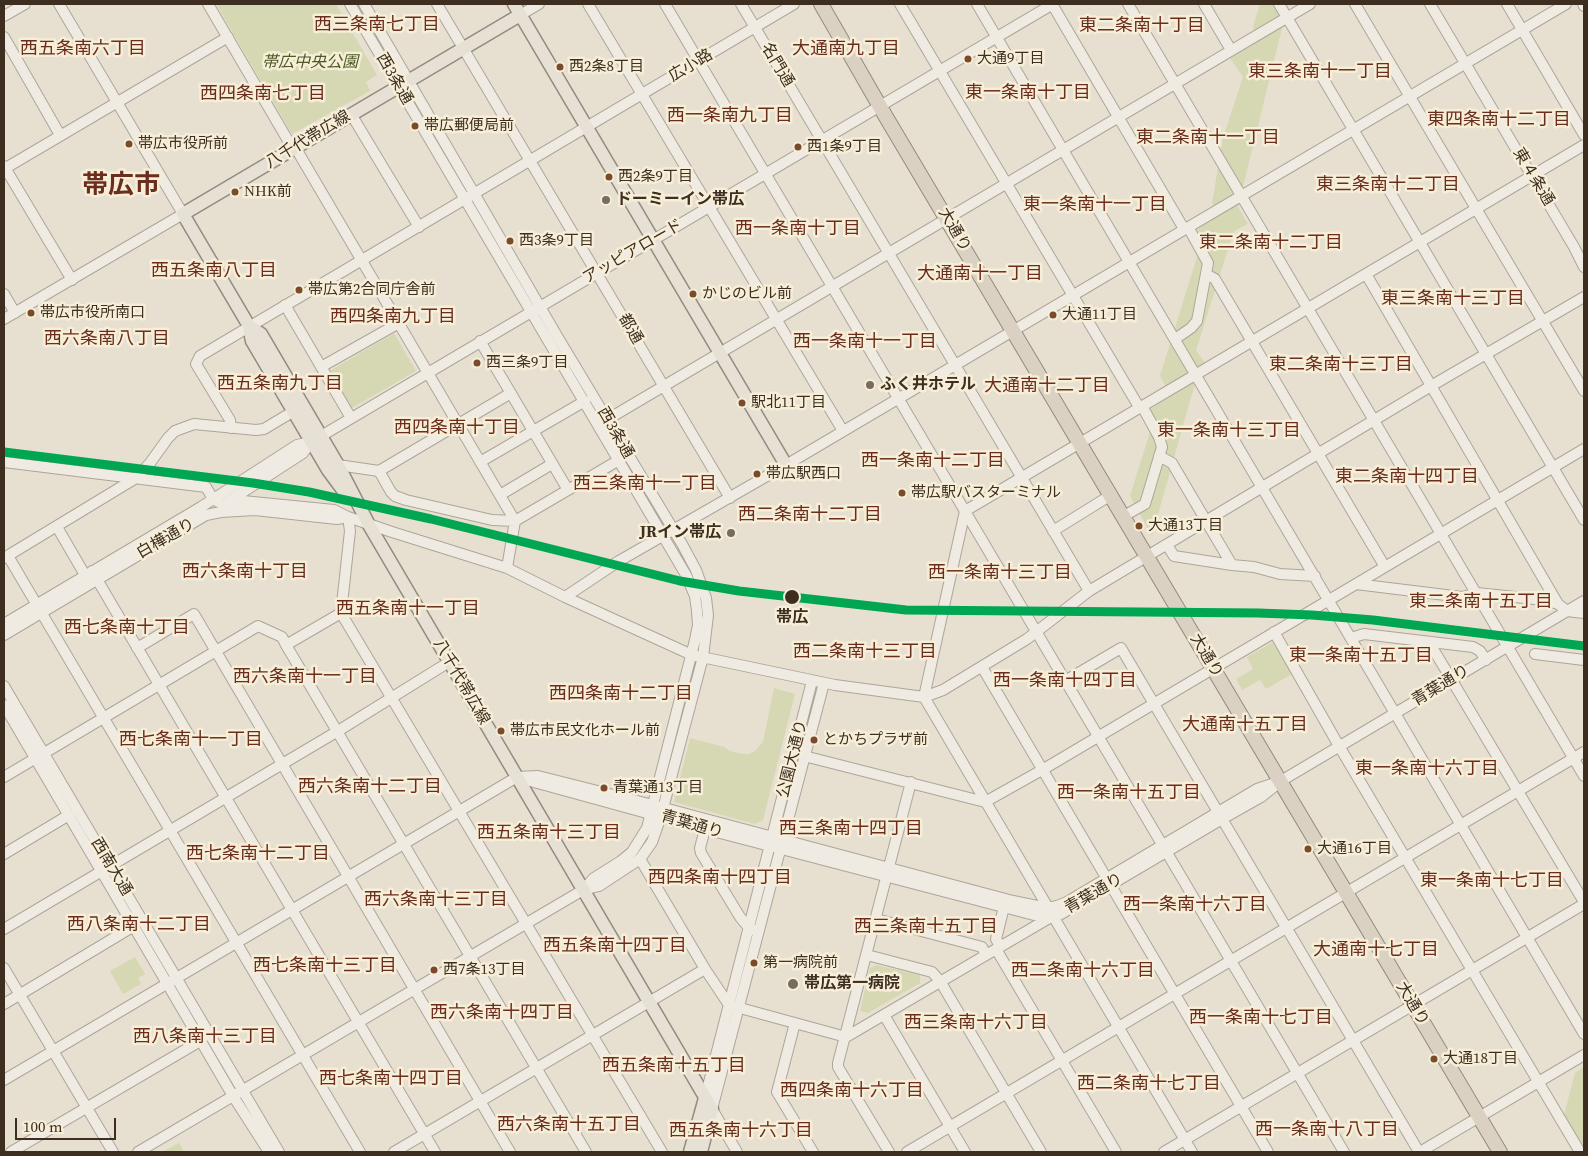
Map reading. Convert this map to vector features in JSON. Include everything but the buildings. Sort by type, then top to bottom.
[{"type":"highway","name":"大通り","points":[[821,4],[1500,1152]]},
{"type":"main road","name":"八千代帯広線","points":[[369,525],[328,470],[316,439],[261,334],[250,326],[183,214],[463,48],[517,9]]},
{"type":"main road","points":[[517,9],[786,465]]},
{"type":"main road","name":"八千代帯広線","points":[[250,326],[252,341],[294,411],[338,465],[369,525],[708,1104]]},
{"type":"main road","points":[[690,1152],[708,1104]]},
{"type":"main road","points":[[701,1152],[708,1104]]},
{"type":"street","points":[[4,16],[25,4]]},
{"type":"street","points":[[4,319],[183,214],[59,4]]},
{"type":"street","points":[[208,4],[399,322],[515,521],[507,568]]},
{"type":"street","name":"西3条通","points":[[350,4],[474,193],[584,401],[603,422],[619,460],[686,575],[695,596],[698,624],[692,655],[647,828],[632,852],[594,878],[583,890]]},
{"type":"street","name":"西3条通","points":[[364,4],[403,84],[464,199],[536,309],[603,422],[673,531],[696,570],[706,598],[708,615],[703,657],[662,812],[652,842],[640,859],[599,886],[583,890]]},
{"type":"street","name":"都通","points":[[437,4],[730,498]]},
{"type":"street","points":[[517,9],[538,4]]},
{"type":"street","points":[[588,4],[843,431]]},
{"type":"street","points":[[665,4],[1344,1152]]},
{"type":"street","name":"名門通","points":[[741,4],[1089,591]]},
{"type":"street","name":"広小路","points":[[231,428],[230,420],[196,364],[200,356],[794,4]]},
{"type":"street","points":[[900,4],[1160,437],[1162,447],[1145,504],[1124,516]]},
{"type":"street","points":[[977,4],[1584,1034]]},
{"type":"street","points":[[1053,4],[1208,263],[1197,321],[1191,328],[1175,339]]},
{"type":"street","name":"アッピアロード","points":[[316,439],[1053,4]]},
{"type":"street","points":[[1128,4],[1584,776]]},
{"type":"street","points":[[1204,4],[1232,50]]},
{"type":"street","points":[[1279,4],[1584,520]]},
{"type":"street","points":[[603,422],[1310,4]]},
{"type":"street","points":[[1355,4],[1584,391]]},
{"type":"street","name":"東４条通","points":[[1430,4],[1584,267]]},
{"type":"street","points":[[1507,4],[1584,135]]},
{"type":"street","points":[[565,597],[619,561],[730,498],[1566,4]]},
{"type":"street","points":[[4,37],[60,135]]},
{"type":"street","points":[[72,280],[4,168],[228,37]]},
{"type":"street","points":[[351,114],[418,227]]},
{"type":"street","points":[[1192,1152],[924,697],[965,511],[1584,145]]},
{"type":"street","name":"東４条通","points":[[1574,247],[1584,259]]},
{"type":"street","points":[[1206,274],[1215,279],[1385,567]]},
{"type":"street","points":[[1366,274],[1558,604],[1567,611],[1584,613]]},
{"type":"street","points":[[4,294],[15,313]]},
{"type":"street","points":[[924,697],[942,690],[1036,633],[1089,591],[1431,386],[1584,297]]},
{"type":"street","points":[[285,305],[351,418]]},
{"type":"street","points":[[321,367],[399,322]]},
{"type":"street","points":[[480,341],[568,490]]},
{"type":"street","points":[[338,465],[379,471],[511,393]]},
{"type":"street","points":[[480,462],[584,401]]},
{"type":"street","points":[[294,411],[264,430],[194,424],[175,431],[136,478],[6,557],[360,1152]]},
{"type":"street","points":[[243,496],[303,453],[316,439]]},
{"type":"street","points":[[91,575],[218,502],[297,445],[316,439]]},
{"type":"street","points":[[804,756],[985,802],[1584,450]]},
{"type":"street","points":[[1159,456],[1172,463],[1232,565]]},
{"type":"street","points":[[379,471],[390,492],[400,498],[492,520],[515,521],[619,460]]},
{"type":"street","points":[[4,462],[206,487],[218,502]]},
{"type":"street","points":[[500,495],[552,464]]},
{"type":"street","name":"白樺通り","points":[[218,502],[243,496],[334,510],[369,525],[507,568],[565,597],[692,655],[812,681],[924,697]]},
{"type":"street","points":[[1053,530],[1111,496]]},
{"type":"street","points":[[206,515],[218,502]]},
{"type":"street","name":"白樺通り","points":[[4,636],[38,609],[91,575],[206,515],[255,510],[337,519],[348,517]]},
{"type":"street","points":[[348,517],[350,531],[341,613],[593,1035],[657,1151]]},
{"type":"street","points":[[57,527],[91,575],[137,648],[435,1152]]},
{"type":"street","points":[[1167,545],[1174,556],[1254,567],[1280,574],[1315,576]]},
{"type":"street","points":[[1356,584],[1462,597],[1477,593],[1544,600],[1558,604]]},
{"type":"street","name":"青葉通り","points":[[517,777],[652,809],[705,829],[776,842],[888,872],[1034,915],[1049,912],[1061,914],[1108,882],[1220,816],[1261,797],[1281,781],[1584,601]]},
{"type":"street","points":[[4,624],[38,609]]},
{"type":"street","points":[[286,645],[341,613]]},
{"type":"street","points":[[137,648],[194,614],[510,1152]]},
{"type":"street","points":[[4,777],[258,626],[282,637],[586,1152]]},
{"type":"street","points":[[1274,632],[1339,746],[1580,1152]]},
{"type":"street","points":[[1351,638],[1364,634],[1473,647],[1480,651],[1486,660]]},
{"type":"street","points":[[1164,1152],[1584,903],[1429,642]]},
{"type":"street","points":[[1065,681],[1121,648],[1419,1152],[1584,1055]]},
{"type":"street","points":[[1534,654],[1584,660]]},
{"type":"street","points":[[4,929],[338,731],[449,662]]},
{"type":"street","points":[[982,667],[1268,1152]]},
{"type":"street","name":"公園大通り","points":[[708,1104],[776,842],[812,681]]},
{"type":"street","name":"公園大通り","points":[[776,842],[804,756],[824,683]]},
{"type":"street","name":"西南大通","points":[[4,686],[68,815],[106,868],[134,926],[172,980],[202,1040],[280,1152]]},
{"type":"street","name":"西南大通","points":[[4,705],[40,756],[172,980],[238,1093],[267,1152]]},
{"type":"street","points":[[907,1152],[1584,752]]},
{"type":"street","points":[[4,1080],[517,777]]},
{"type":"street","points":[[889,1152],[838,1067],[838,1063],[911,782]]},
{"type":"street","points":[[662,812],[776,842]]},
{"type":"street","points":[[4,854],[68,815]]},
{"type":"street","points":[[705,829],[700,848],[702,854],[740,917],[753,930]]},
{"type":"street","points":[[640,859],[705,969],[733,1006],[846,1037],[998,948],[1049,912]]},
{"type":"street","points":[[888,872],[1013,901],[1049,912]]},
{"type":"street","points":[[138,1152],[583,890]]},
{"type":"street","points":[[1004,907],[996,939],[998,948],[1116,1152]]},
{"type":"street","points":[[876,919],[982,947],[986,955]]},
{"type":"street","points":[[4,1004],[134,926]]},
{"type":"street","points":[[866,955],[932,972],[940,981],[1041,1152]]},
{"type":"street","points":[[4,968],[113,1152]]},
{"type":"street","points":[[394,1152],[705,969]]},
{"type":"street","points":[[884,1015],[966,1152]]},
{"type":"street","points":[[795,1022],[777,1092],[813,1152]]},
{"type":"street","points":[[11,1152],[202,1040]]},
{"type":"street","points":[[708,1104],[737,1152]]},
{"type":"green space","name":"帯広中央公園","points":[[216,4],[336,4],[377,75],[366,82],[370,91],[292,134]]},
{"type":"green space","points":[[1260,4],[1288,4],[1238,207],[1248,224],[1234,231],[1196,350],[1204,362],[1192,394],[1152,536],[1130,496],[1154,419],[1149,410],[1171,396],[1160,376],[1201,244],[1195,231],[1220,215],[1212,203],[1223,138],[1243,77],[1230,58],[1259,41],[1253,27]]},
{"type":"green space","points":[[394,333],[416,371],[350,409],[328,372]]},
{"type":"green space","points":[[1273,642],[1292,674],[1266,689],[1260,680],[1242,690],[1236,679],[1253,669],[1247,657]]},
{"type":"green space","points":[[774,688],[795,694],[763,820],[755,824],[674,802],[690,738],[742,754],[749,754],[755,751],[763,742]]},
{"type":"green space","points":[[135,957],[145,974],[138,978],[141,984],[123,994],[110,971]]},
{"type":"green space","points":[[876,965],[920,975],[920,983],[868,1013],[860,1011],[870,968]]},
{"type":"green space","points":[[1584,1067],[1584,1139],[1582,1146],[1564,1115],[1575,1073]]},
{"type":"green space","points":[[179,1143],[184,1152],[162,1152]]},
{"type":"transit line","points":[[4,452],[253,483],[309,492],[431,519],[680,581],[739,591],[906,610],[1312,615],[1373,620],[1584,646]]},
{"type":"place","name":"大通9丁目","points":[[968,59]]},
{"type":"place","name":"西2条8丁目","points":[[560,67]]},
{"type":"place","name":"帯広郵便局前","points":[[415,126]]},
{"type":"place","name":"帯広市役所前","points":[[129,144]]},
{"type":"place","name":"西1条9丁目","points":[[798,147]]},
{"type":"place","name":"西2条9丁目","points":[[609,177]]},
{"type":"place","name":"NHK前","points":[[235,192]]},
{"type":"place","name":"ドーミーイン帯広","points":[[606,200]]},
{"type":"place","name":"西3条9丁目","points":[[510,241]]},
{"type":"place","name":"帯広第2合同庁舎前","points":[[299,290]]},
{"type":"place","name":"かじのビル前","points":[[693,294]]},
{"type":"place","name":"帯広市役所南口","points":[[31,313]]},
{"type":"place","name":"大通11丁目","points":[[1053,315]]},
{"type":"place","name":"西三条9丁目","points":[[477,363]]},
{"type":"place","name":"ふく井ホテル","points":[[870,385]]},
{"type":"place","name":"駅北11丁目","points":[[742,403]]},
{"type":"place","name":"帯広駅西口","points":[[757,474]]},
{"type":"place","name":"帯広駅バスターミナル","points":[[902,493]]},
{"type":"place","name":"大通13丁目","points":[[1139,526]]},
{"type":"place","name":"JRイン帯広","points":[[731,533]]},
{"type":"place","name":"帯広","points":[[792,597]]},
{"type":"place","name":"帯広市民文化ホール前","points":[[501,731]]},
{"type":"place","name":"とかちプラザ前","points":[[814,740]]},
{"type":"place","name":"青葉通13丁目","points":[[604,788]]},
{"type":"place","name":"大通16丁目","points":[[1308,849]]},
{"type":"place","name":"第一病院前","points":[[754,963]]},
{"type":"place","name":"西7条13丁目","points":[[434,970]]},
{"type":"place","name":"帯広第一病院","points":[[793,984]]},
{"type":"place","name":"大通18丁目","points":[[1434,1059]]},
{"type":"district","name":"西三条南七丁目","points":[[377,25]]},
{"type":"district","name":"東二条南十丁目","points":[[1142,26]]},
{"type":"district","name":"西五条南六丁目","points":[[83,49]]},
{"type":"district","name":"大通南九丁目","points":[[846,49]]},
{"type":"district","name":"東三条南十一丁目","points":[[1320,72]]},
{"type":"district","name":"東一条南十丁目","points":[[1028,93]]},
{"type":"district","name":"西四条南七丁目","points":[[263,94]]},
{"type":"district","name":"西一条南九丁目","points":[[730,116]]},
{"type":"district","name":"東四条南十二丁目","points":[[1499,120]]},
{"type":"district","name":"東二条南十一丁目","points":[[1208,138]]},
{"type":"district","name":"東三条南十二丁目","points":[[1388,185]]},
{"type":"district","name":"帯広市","points":[[121,186]]},
{"type":"district","name":"東一条南十一丁目","points":[[1095,205]]},
{"type":"district","name":"西一条南十丁目","points":[[798,229]]},
{"type":"district","name":"東二条南十二丁目","points":[[1271,243]]},
{"type":"district","name":"西五条南八丁目","points":[[214,271]]},
{"type":"district","name":"大通南十一丁目","points":[[980,274]]},
{"type":"district","name":"東三条南十三丁目","points":[[1453,299]]},
{"type":"district","name":"西四条南九丁目","points":[[393,317]]},
{"type":"district","name":"西六条南八丁目","points":[[107,339]]},
{"type":"district","name":"西一条南十一丁目","points":[[865,342]]},
{"type":"district","name":"東二条南十三丁目","points":[[1341,365]]},
{"type":"district","name":"西五条南九丁目","points":[[280,384]]},
{"type":"district","name":"大通南十二丁目","points":[[1047,386]]},
{"type":"district","name":"西四条南十丁目","points":[[457,428]]},
{"type":"district","name":"東一条南十三丁目","points":[[1229,431]]},
{"type":"district","name":"西一条南十二丁目","points":[[933,461]]},
{"type":"district","name":"東二条南十四丁目","points":[[1407,477]]},
{"type":"district","name":"西三条南十一丁目","points":[[645,484]]},
{"type":"district","name":"西二条南十二丁目","points":[[810,515]]},
{"type":"district","name":"西六条南十丁目","points":[[245,572]]},
{"type":"district","name":"西一条南十三丁目","points":[[1000,573]]},
{"type":"district","name":"東二条南十五丁目","points":[[1481,602]]},
{"type":"district","name":"西五条南十一丁目","points":[[408,609]]},
{"type":"district","name":"西七条南十丁目","points":[[127,628]]},
{"type":"district","name":"西二条南十三丁目","points":[[865,652]]},
{"type":"district","name":"東一条南十五丁目","points":[[1361,656]]},
{"type":"district","name":"西六条南十一丁目","points":[[305,677]]},
{"type":"district","name":"西一条南十四丁目","points":[[1065,681]]},
{"type":"district","name":"西四条南十二丁目","points":[[621,694]]},
{"type":"district","name":"大通南十五丁目","points":[[1245,725]]},
{"type":"district","name":"西七条南十一丁目","points":[[191,740]]},
{"type":"district","name":"東一条南十六丁目","points":[[1427,769]]},
{"type":"district","name":"西六条南十二丁目","points":[[370,787]]},
{"type":"district","name":"西一条南十五丁目","points":[[1129,793]]},
{"type":"district","name":"西三条南十四丁目","points":[[851,829]]},
{"type":"district","name":"西五条南十三丁目","points":[[549,833]]},
{"type":"district","name":"西七条南十二丁目","points":[[258,854]]},
{"type":"district","name":"西四条南十四丁目","points":[[720,878]]},
{"type":"district","name":"東一条南十七丁目","points":[[1492,881]]},
{"type":"district","name":"西六条南十三丁目","points":[[436,900]]},
{"type":"district","name":"西一条南十六丁目","points":[[1195,905]]},
{"type":"district","name":"西八条南十二丁目","points":[[139,925]]},
{"type":"district","name":"西三条南十五丁目","points":[[926,927]]},
{"type":"district","name":"西五条南十四丁目","points":[[615,946]]},
{"type":"district","name":"大通南十七丁目","points":[[1376,950]]},
{"type":"district","name":"西七条南十三丁目","points":[[325,966]]},
{"type":"district","name":"西二条南十六丁目","points":[[1083,971]]},
{"type":"district","name":"西六条南十四丁目","points":[[502,1013]]},
{"type":"district","name":"西一条南十七丁目","points":[[1261,1018]]},
{"type":"district","name":"西三条南十六丁目","points":[[976,1023]]},
{"type":"district","name":"西八条南十三丁目","points":[[205,1037]]},
{"type":"district","name":"西五条南十五丁目","points":[[674,1066]]},
{"type":"district","name":"西七条南十四丁目","points":[[391,1079]]},
{"type":"district","name":"西二条南十七丁目","points":[[1149,1084]]},
{"type":"district","name":"西四条南十六丁目","points":[[852,1091]]},
{"type":"district","name":"西六条南十五丁目","points":[[569,1125]]},
{"type":"district","name":"西一条南十八丁目","points":[[1327,1130]]},
{"type":"district","name":"西五条南十六丁目","points":[[741,1131]]}]
